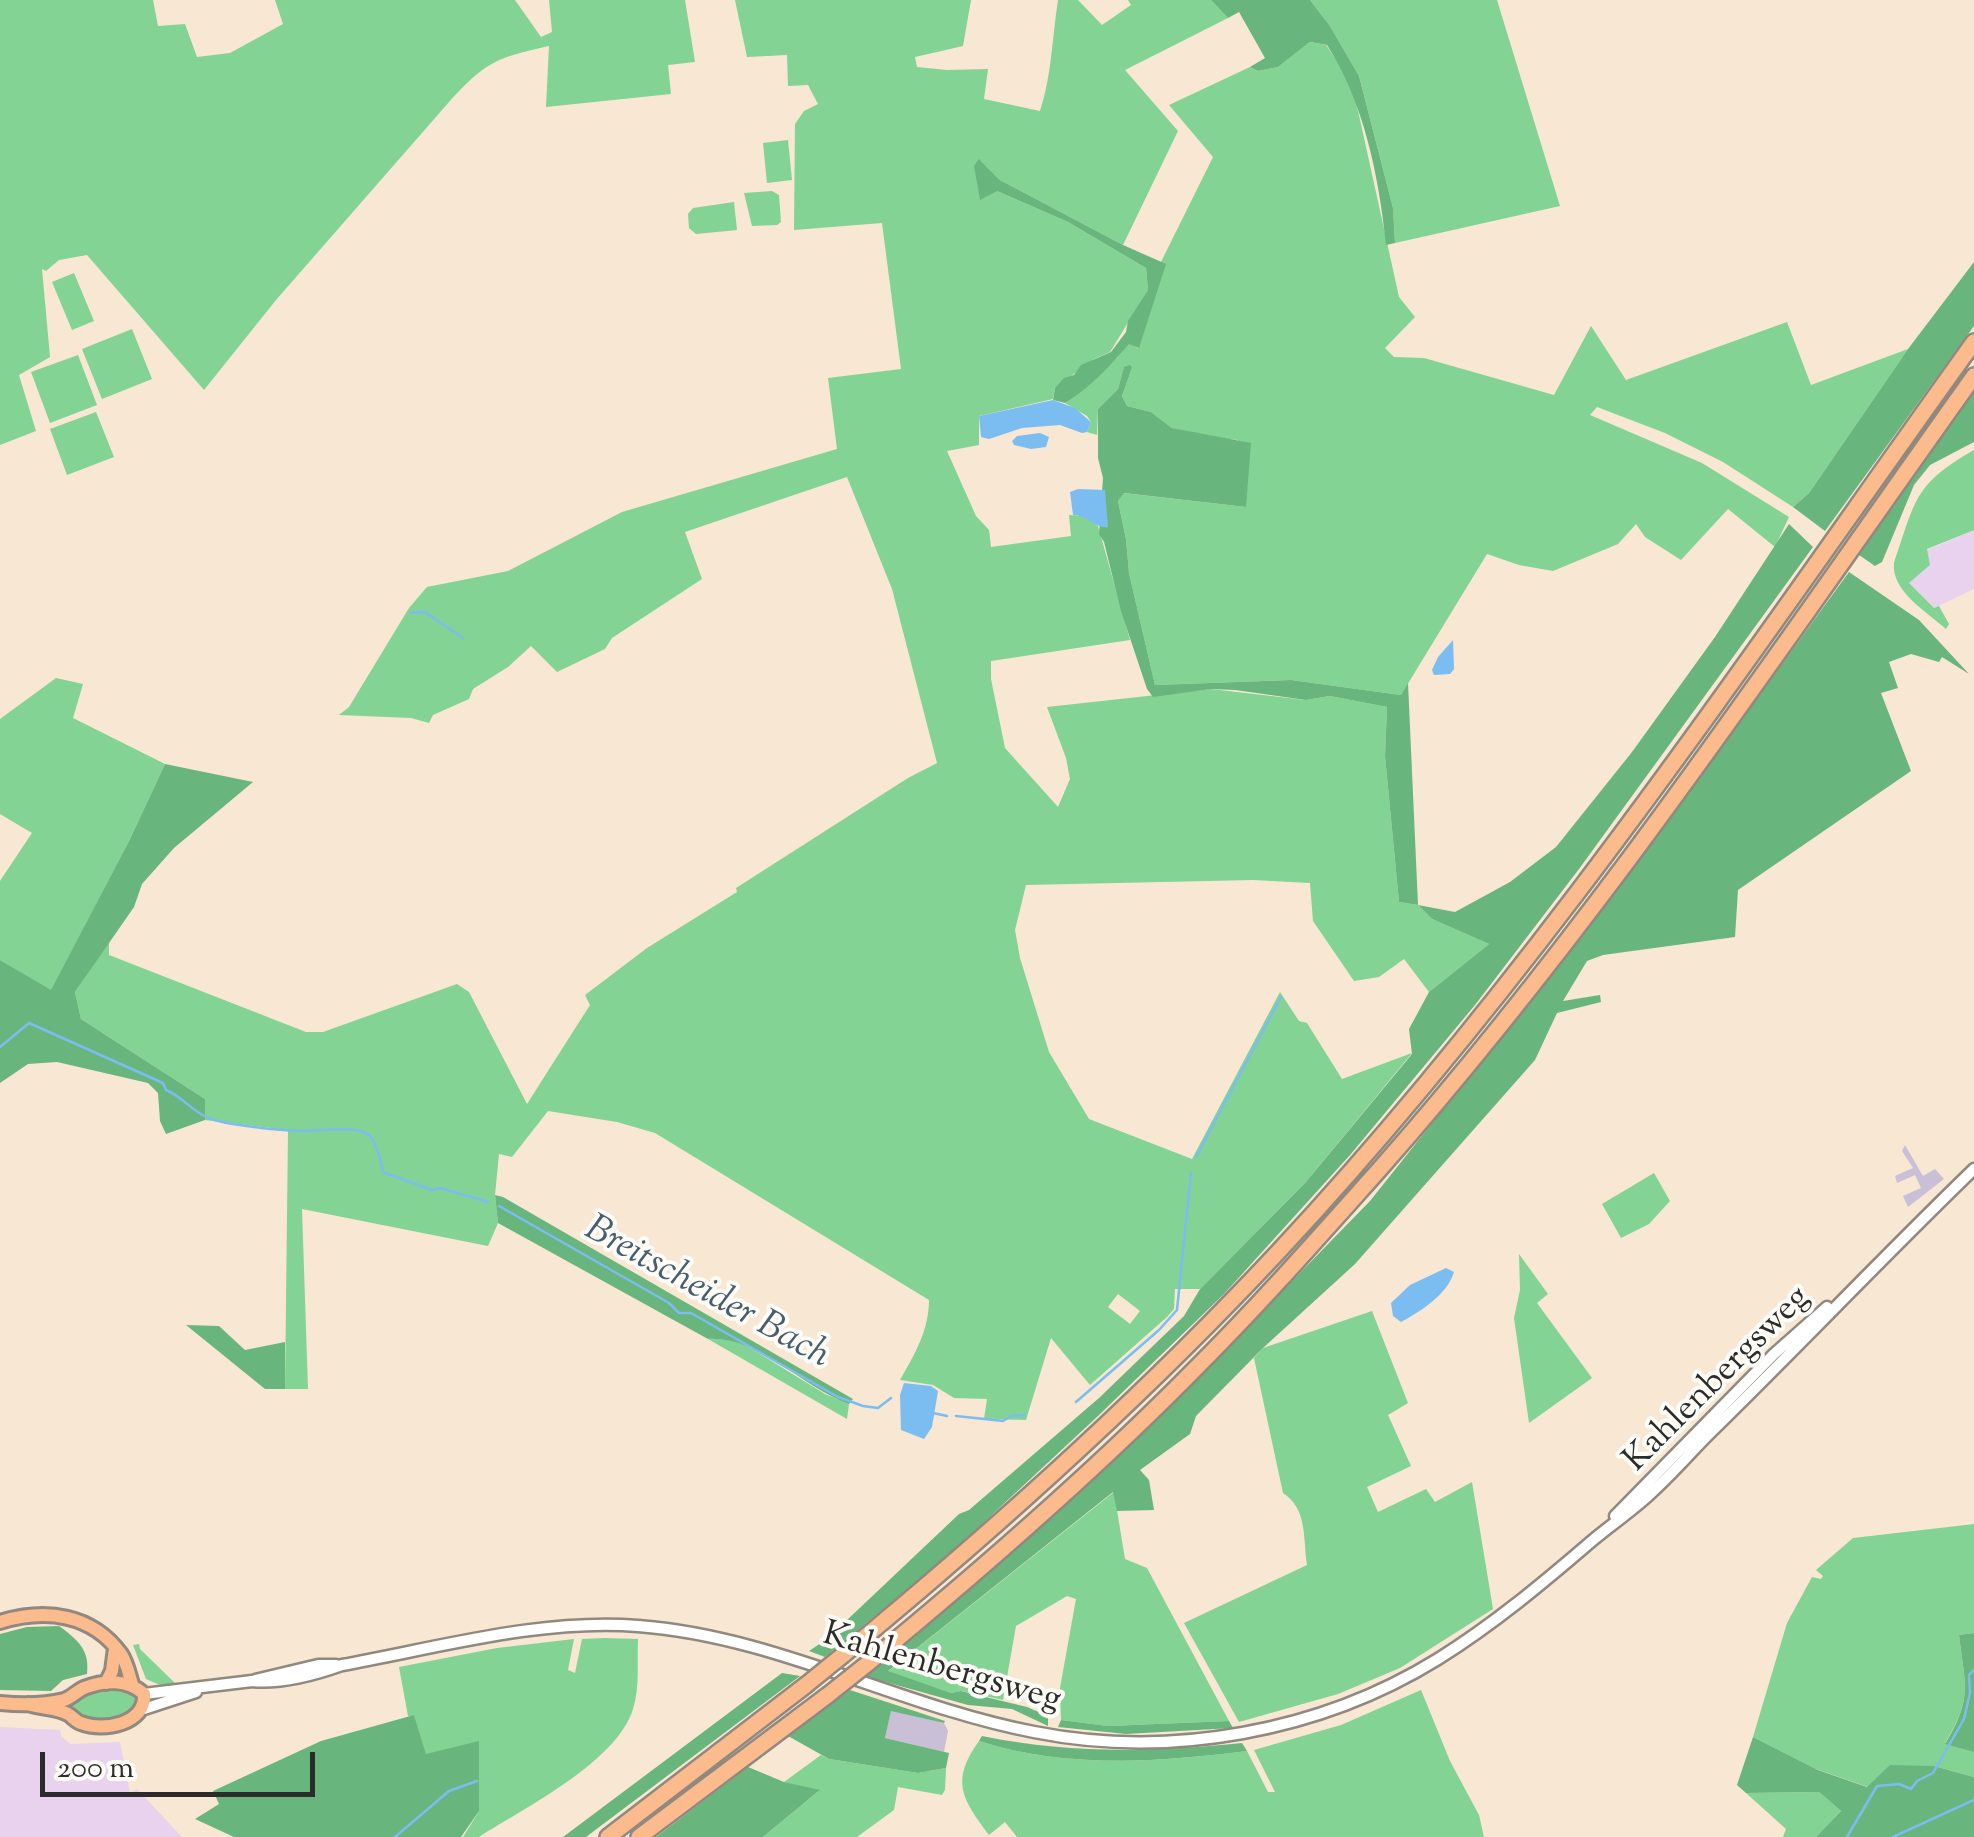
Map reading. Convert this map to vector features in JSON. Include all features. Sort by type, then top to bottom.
[{"type":"highway","points":[[608,1837],[806,1685],[1003,1520],[1094,1436],[1278,1251],[1360,1160],[1569,902],[1974,342]]},
{"type":"highway","points":[[639,1837],[828,1695],[1016,1536],[1198,1366],[1380,1169],[1586,913],[1974,376]]},
{"type":"main road","points":[[0,1622],[54,1614],[79,1620],[104,1636],[122,1655],[132,1684],[144,1702]]},
{"type":"main road","points":[[106,1683],[115,1648]]},
{"type":"main road","name":"Kahlenbergsweg","points":[[68,1706],[81,1690],[106,1683],[132,1684]]},
{"type":"main road","name":"Kahlenbergsweg","points":[[68,1706],[78,1723],[107,1726],[126,1722],[144,1702]]},
{"type":"main road","name":"Kahlenbergsweg","points":[[0,1703],[68,1706]]},
{"type":"street","name":"Kahlenbergsweg","points":[[144,1702],[318,1665],[342,1665],[538,1631],[608,1624],[711,1636],[753,1646],[1030,1732],[1113,1741],[1178,1741],[1286,1724],[1333,1710],[1388,1686],[1435,1662],[1505,1614],[1650,1494],[1974,1168]]},
{"type":"shaded area","points":[[1974,530],[1974,589],[1934,608],[1909,583],[1930,565],[1927,550]]},
{"type":"shaded area","points":[[1905,1145],[1923,1176],[1935,1169],[1944,1179],[1908,1207],[1903,1196],[1921,1188],[1915,1175],[1897,1183],[1895,1176],[1913,1168],[1902,1151]]},
{"type":"shaded area","points":[[891,1710],[944,1723],[948,1731],[944,1752],[885,1738]]},
{"type":"shaded area","points":[[0,1727],[60,1730],[70,1744],[120,1742],[130,1793],[137,1789],[182,1837],[0,1837]]},
{"type":"green space","points":[[0,0],[153,0],[158,26],[185,24],[197,57],[230,53],[283,24],[275,0],[515,0],[541,37],[552,32],[549,0],[685,0],[695,62],[668,65],[671,94],[546,107],[549,46],[503,58],[483,70],[449,102],[276,300],[204,390],[87,255],[59,260],[46,271],[42,269],[50,357],[19,375],[36,431],[0,445]]},
{"type":"green space","points":[[735,0],[971,0],[963,46],[915,57],[917,67],[988,69],[984,99],[1040,111],[1058,0],[1078,0],[1102,25],[1131,5],[1128,0],[1211,0],[1228,18],[1125,70],[1178,131],[1123,245],[1000,180],[980,160],[997,191],[1068,222],[1146,268],[1148,290],[1110,352],[1055,388],[1053,399],[979,416],[979,445],[947,451],[976,516],[989,530],[991,547],[1071,536],[1069,515],[1085,516],[1098,526],[1130,640],[991,661],[1005,748],[1058,807],[1070,779],[1047,707],[1211,689],[1306,700],[1330,696],[1387,707],[1385,756],[1399,902],[1418,905],[1432,919],[1489,944],[1429,992],[1404,959],[1379,977],[1354,981],[1313,921],[1310,883],[1253,880],[1026,885],[1015,930],[1020,958],[1049,1052],[1089,1119],[1192,1159],[1280,992],[1299,1021],[1307,1023],[1342,1079],[1412,1053],[1305,1183],[1200,1289],[1175,1289],[1174,1309],[1167,1317],[1090,1385],[1051,1338],[1026,1420],[984,1419],[987,1399],[954,1398],[933,1385],[900,1380],[924,1332],[929,1300],[655,1133],[617,1122],[548,1111],[512,1157],[499,1154],[495,1195],[498,1223],[488,1246],[302,1209],[308,1389],[285,1389],[288,1130],[205,1120],[205,1099],[81,1019],[75,992],[109,942],[109,955],[306,1032],[323,1032],[457,984],[469,992],[527,1104],[590,1005],[585,995],[647,948],[737,892],[736,888],[937,763],[892,589],[847,477],[685,532],[702,579],[612,638],[605,649],[557,672],[531,646],[508,667],[473,689],[469,699],[433,715],[429,723],[411,718],[339,715],[349,707],[409,608],[427,587],[508,571],[622,512],[837,449],[828,378],[901,369],[882,223],[794,230],[795,124],[804,111],[818,104],[808,85],[788,86],[787,55],[747,57]],"holes":[[[1118,1294],[1140,1311],[1130,1324],[1108,1307]]]},
{"type":"green space","points":[[1211,0],[1310,0],[1330,26],[1359,76],[1393,208],[1395,243],[1386,245],[1368,141],[1351,91],[1327,45],[1310,42],[1278,67],[1258,71],[1250,67],[1265,58],[1239,12],[1228,18]]},
{"type":"green space","points":[[1310,0],[1497,0],[1560,206],[1395,243],[1393,208],[1359,76]]},
{"type":"green space","points":[[1310,42],[1326,45],[1344,71],[1355,97],[1399,297],[1415,317],[1385,348],[1394,357],[1424,358],[1554,395],[1591,326],[1626,380],[1787,322],[1811,385],[1908,349],[1809,493],[1793,507],[1723,462],[1665,433],[1597,407],[1590,415],[1702,463],[1789,517],[1775,547],[1728,509],[1681,560],[1645,537],[1636,524],[1618,544],[1553,571],[1487,554],[1401,695],[1291,680],[1155,685],[1129,573],[1118,501],[1123,493],[1246,507],[1238,440],[1172,428],[1151,412],[1127,406],[1122,396],[1132,368],[1124,368],[1118,389],[1098,409],[1097,435],[1087,432],[1091,422],[1087,416],[1065,403],[1129,343],[1138,348],[1165,264],[1160,264],[1213,157],[1169,105],[1250,67],[1258,71],[1278,67]]},
{"type":"green space","points":[[788,140],[792,180],[767,183],[763,143]]},
{"type":"green space","points":[[979,159],[1000,180],[1166,264],[1139,348],[1129,344],[1092,383],[1065,403],[1053,400],[1055,388],[1081,365],[1111,352],[1148,290],[1146,268],[1068,222],[997,191],[980,200],[974,166]]},
{"type":"green space","points":[[772,191],[779,195],[781,222],[752,226],[744,193]]},
{"type":"green space","points":[[734,202],[737,230],[696,234],[689,228],[688,214],[693,208]]},
{"type":"green space","points":[[1974,262],[1974,326],[1825,531],[1793,507],[1809,493],[1908,349]]},
{"type":"green space","points":[[74,273],[94,321],[72,330],[52,282]]},
{"type":"green space","points":[[132,329],[152,379],[102,399],[82,349]]},
{"type":"green space","points":[[78,355],[97,405],[50,423],[31,372]]},
{"type":"green space","points":[[1130,365],[1122,396],[1127,406],[1151,412],[1172,428],[1251,443],[1246,507],[1124,493],[1118,501],[1129,573],[1155,685],[1291,680],[1401,695],[1408,683],[1418,905],[1399,902],[1385,756],[1387,707],[1330,696],[1306,700],[1235,690],[1211,689],[1153,697],[1147,689],[1099,534],[1103,478],[1098,458],[1098,409],[1118,389],[1124,367]]},
{"type":"green space","points":[[1974,391],[1974,442],[1930,465],[1914,485],[1882,562],[1875,566],[1859,555]]},
{"type":"green space","points":[[96,412],[114,457],[67,475],[50,429]]},
{"type":"green space","points":[[1974,450],[1974,530],[1927,549],[1930,565],[1909,583],[1934,608],[1939,606],[1949,624],[1946,629],[1904,592],[1894,563],[1919,496],[1939,474]]},
{"type":"green space","points":[[1789,524],[1813,547],[1475,1005],[1350,1155],[1224,1294],[951,1553],[825,1657],[809,1651],[827,1639],[959,1514],[969,1510],[1099,1398],[1184,1316],[1200,1289],[1305,1183],[1412,1054],[1409,1029],[1429,992],[1489,944],[1432,919],[1418,905],[1455,912],[1510,882],[1556,847],[1632,752],[1715,637]]},
{"type":"green space","points":[[1849,572],[1919,620],[1969,674],[1942,657],[1939,662],[1911,654],[1889,662],[1898,688],[1881,693],[1911,771],[1738,890],[1735,937],[1603,955],[1587,961],[1563,1001],[1600,995],[1601,1002],[1557,1013],[1535,1060],[1355,1264],[1196,1416],[1190,1434],[1140,1470],[1149,1480],[1154,1510],[1117,1511],[1113,1492],[888,1671],[951,1693],[961,1691],[1027,1707],[1048,1716],[1048,1726],[1012,1709],[968,1705],[864,1676],[1021,1544],[1166,1410],[1370,1201],[1613,896]]},
{"type":"green space","points":[[56,678],[83,684],[73,718],[165,764],[51,991],[0,960],[0,881],[32,833],[0,814],[0,719]]},
{"type":"green space","points":[[165,764],[253,782],[174,848],[142,884],[134,907],[75,992],[81,1019],[205,1099],[205,1120],[166,1134],[160,1121],[158,1093],[148,1083],[57,1062],[28,1064],[0,1083],[0,960],[51,990]]},
{"type":"green space","points":[[1654,1173],[1670,1201],[1649,1224],[1621,1238],[1602,1204]]},
{"type":"green space","points":[[495,1195],[853,1399],[849,1404],[831,1396],[745,1346],[708,1339],[498,1223]]},
{"type":"green space","points":[[1519,1254],[1548,1294],[1537,1303],[1592,1378],[1529,1423],[1514,1318],[1520,1290]]},
{"type":"green space","points":[[1372,1311],[1408,1403],[1388,1415],[1411,1466],[1367,1487],[1378,1512],[1426,1489],[1435,1502],[1472,1482],[1493,1609],[1400,1668],[1338,1694],[1239,1722],[1184,1623],[1307,1565],[1301,1516],[1283,1493],[1254,1358],[1263,1348]]},
{"type":"green space","points":[[186,1325],[219,1326],[245,1350],[285,1342],[285,1389],[265,1389]]},
{"type":"green space","points":[[708,1339],[739,1341],[825,1394],[849,1404],[847,1419]]},
{"type":"green space","points":[[1114,1492],[1125,1559],[1147,1568],[1229,1721],[1108,1726],[1061,1720],[1060,1688],[1076,1599],[1067,1596],[1016,1626],[1003,1700],[962,1691],[951,1693],[887,1672]]},
{"type":"green space","points":[[1974,1524],[1974,1633],[1959,1635],[1965,1691],[1960,1714],[1945,1743],[1974,1752],[1974,1777],[1934,1766],[1868,1787],[1816,1769],[1753,1737],[1787,1623],[1812,1577],[1823,1576],[1816,1570],[1853,1538]]},
{"type":"green space","points":[[59,1626],[81,1646],[87,1658],[87,1674],[63,1680],[51,1691],[0,1690],[0,1634],[27,1627]]},
{"type":"green space","points":[[1974,1633],[1974,1752],[1945,1744],[1960,1715],[1965,1691],[1959,1635]]},
{"type":"green space","points":[[574,1639],[568,1670],[575,1673],[582,1639],[638,1639],[637,1692],[624,1729],[567,1782],[479,1837],[463,1837],[479,1811],[479,1742],[426,1755],[414,1716],[408,1716],[399,1667],[497,1648]]},
{"type":"green space","points":[[139,1644],[177,1685],[160,1685],[146,1679],[133,1645]]},
{"type":"green space","points":[[782,1673],[800,1676],[586,1837],[563,1837]]},
{"type":"green space","points":[[106,1688],[128,1688],[138,1696],[135,1709],[93,1720],[69,1709],[81,1696]]},
{"type":"green space","points":[[850,1690],[945,1721],[891,1711],[885,1738],[949,1753],[946,1768],[918,1773],[829,1759],[788,1736]]},
{"type":"green space","points":[[1421,1690],[1450,1761],[1479,1815],[1484,1837],[1017,1837],[1005,1822],[989,1835],[963,1790],[965,1768],[979,1741],[1044,1756],[1112,1761],[1247,1751],[1268,1792],[1275,1792],[1254,1750],[1341,1725]]},
{"type":"green space","points":[[414,1715],[426,1754],[479,1741],[479,1811],[461,1837],[234,1837],[195,1819],[219,1804],[213,1791],[321,1741]]},
{"type":"green space","points":[[1061,1720],[1108,1726],[1229,1721],[1233,1728],[1126,1734],[1058,1727]]},
{"type":"green space","points":[[982,1736],[1111,1750],[1242,1743],[1247,1751],[1112,1761],[1011,1750],[979,1741]]},
{"type":"green space","points":[[1753,1737],[1818,1770],[1867,1787],[1890,1765],[1934,1766],[1974,1777],[1974,1837],[1816,1837],[1841,1811],[1819,1792],[1746,1793],[1737,1785]]},
{"type":"green space","points":[[821,1755],[918,1773],[946,1768],[945,1790],[942,1795],[898,1787],[894,1810],[857,1837],[763,1837],[819,1791],[784,1782]]},
{"type":"green space","points":[[748,1767],[784,1782],[820,1790],[763,1837],[656,1837]]},
{"type":"green space","points":[[1819,1792],[1841,1811],[1816,1837],[1783,1837],[1786,1829],[1746,1793]]},
{"type":"water","points":[[1053,400],[1075,408],[1091,422],[1087,432],[1060,425],[1022,428],[989,439],[981,437],[979,416]]},
{"type":"water","points":[[1040,433],[1049,437],[1046,447],[1031,449],[1012,441],[1017,436]]},
{"type":"water","points":[[1105,490],[1108,527],[1073,515],[1070,492]]},
{"type":"water","points":[[1453,640],[1454,669],[1450,674],[1434,675],[1432,670],[1438,657]]},
{"type":"water","points":[[1446,1268],[1454,1272],[1451,1280],[1432,1302],[1401,1322],[1393,1316],[1391,1303],[1410,1285]]},
{"type":"water","points":[[904,1383],[931,1386],[938,1391],[932,1427],[924,1439],[901,1430],[900,1395]]},
{"type":"waterway","points":[[411,613],[425,612],[463,638]]},
{"type":"waterway","points":[[1196,1157],[1281,997]]},
{"type":"waterway","name":"Breitscheider Bach","points":[[0,1047],[29,1023],[163,1083],[166,1090],[211,1119],[283,1130],[339,1129],[366,1133],[373,1140],[383,1172],[432,1190],[440,1188],[488,1202]]},
{"type":"waterway","points":[[1076,1402],[1177,1310],[1191,1173]]},
{"type":"waterway","name":"Breitscheider Bach","points":[[499,1206],[669,1303],[679,1313],[691,1313],[838,1397],[878,1408],[891,1398]]},
{"type":"waterway","points":[[933,1413],[947,1416]]},
{"type":"waterway","points":[[956,1416],[1003,1421],[1025,1415]]},
{"type":"waterway","points":[[1847,1837],[1877,1786],[1899,1784],[1911,1789],[1933,1773],[1964,1719],[1970,1693],[1969,1675],[1974,1670]]},
{"type":"waterway","points":[[395,1837],[449,1791],[477,1781]]},
{"type":"waterway","points":[[1893,1837],[1974,1800]]}]
